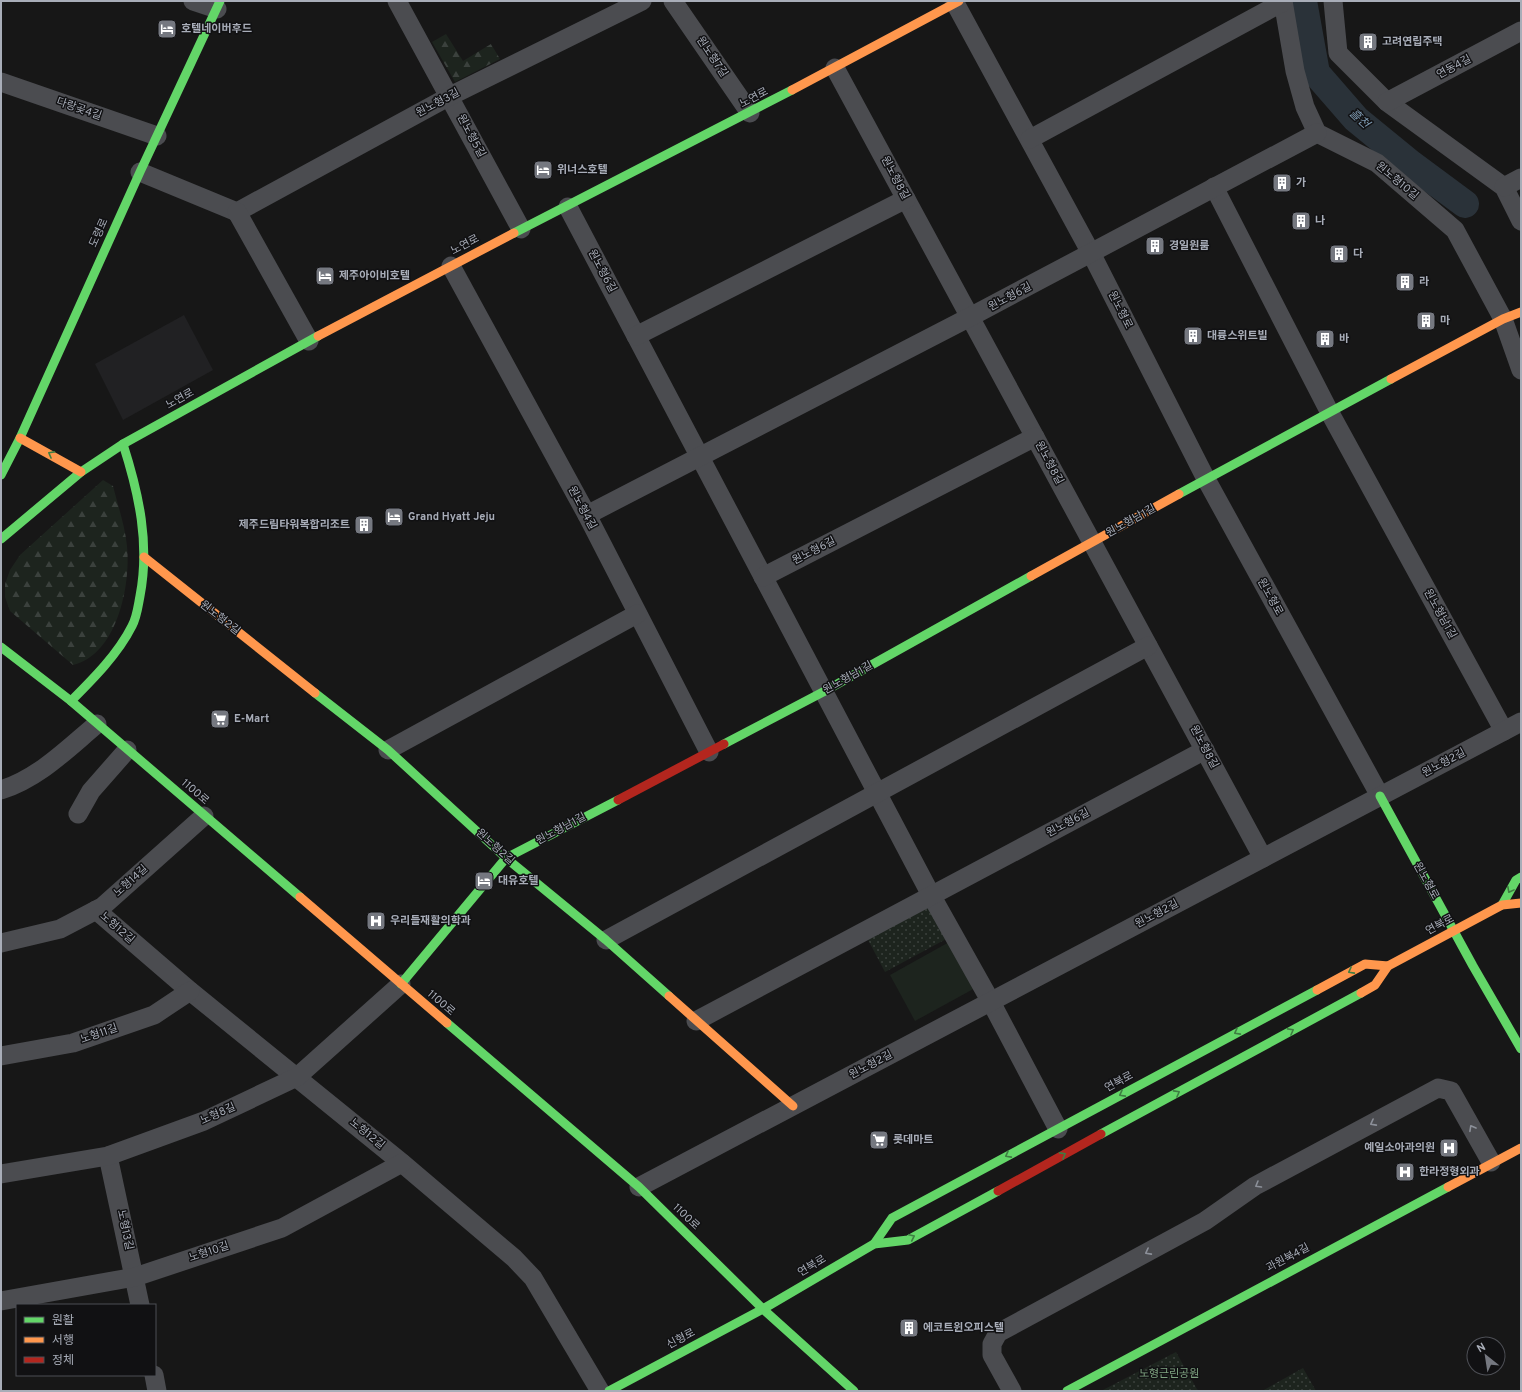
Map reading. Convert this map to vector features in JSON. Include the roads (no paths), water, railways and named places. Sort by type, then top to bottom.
[{"type":"main road","name":"노연로","points":[[1,539],[82,472],[123,444],[309,341],[521,229],[568,207],[750,113],[956,2]]},
{"type":"main road","name":"도령로","points":[[1,475],[20,438],[140,172],[219,5]]},
{"type":"main road","name":"원노형남1길","points":[[401,984],[506,858],[823,692],[1206,479],[1503,319],[1521,312]]},
{"type":"main road","points":[[20,438],[82,472]]},
{"type":"main road","points":[[71,701],[97,675],[132,627],[143,584],[144,557],[142,516],[135,479],[123,444]]},
{"type":"main road","name":"원노형2길","points":[[144,557],[388,750],[506,858],[606,940],[793,1106]]},
{"type":"main road","name":"1100로","points":[[1,646],[71,701],[639,1187],[763,1309],[854,1391]]},
{"type":"main road","name":"원노형로","points":[[1380,796],[1521,1049]]},
{"type":"main road","points":[[1502,905],[1516,880],[1521,877]]},
{"type":"main road","name":"연북로","points":[[763,1309],[874,1244],[908,1240],[1375,985],[1388,966],[1502,905],[1521,903]]},
{"type":"main road","name":"연북로","points":[[874,1244],[892,1218],[1365,964],[1388,966]]},
{"type":"main road","name":"과원북4길","points":[[1067,1391],[1491,1162],[1521,1148]]},
{"type":"main road","name":"신형로","points":[[609,1391],[763,1309]]},
{"type":"street","points":[[193,1],[219,5]]},
{"type":"street","name":"원노형5길","points":[[397,1],[521,229]]},
{"type":"street","name":"원노형3길","points":[[237,212],[450,96],[642,1]]},
{"type":"street","name":"원노형7길","points":[[673,1],[750,113]]},
{"type":"street","points":[[1030,138],[1283,1],[1296,71],[1306,107],[1318,133]]},
{"type":"street","points":[[1333,1],[1338,53],[1387,102],[1504,187],[1521,221]]},
{"type":"street","name":"원노형로","points":[[956,2],[1091,254],[1206,479],[1380,796]]},
{"type":"street","name":"연동4길","points":[[1387,102],[1521,31]]},
{"type":"street","name":"원노형8길","points":[[835,68],[1263,858]]},
{"type":"street","name":"다랑곶4길","points":[[1,82],[157,136]]},
{"type":"street","name":"원노형6길","points":[[586,515],[1091,254],[1214,187],[1318,133]]},
{"type":"street","name":"원노형10길","points":[[1318,133],[1377,163],[1455,230],[1503,319],[1521,370]]},
{"type":"street","points":[[140,172],[237,212],[309,341]]},
{"type":"street","points":[[1504,187],[1521,178]]},
{"type":"street","name":"원노형남1길","points":[[1214,187],[1330,413],[1504,731]]},
{"type":"street","points":[[636,336],[906,200]]},
{"type":"street","name":"원노형6길","points":[[568,207],[823,692],[1058,1129]]},
{"type":"street","name":"원노형4길","points":[[452,266],[586,515],[636,614],[710,752]]},
{"type":"street","name":"원노형6길","points":[[763,577],[1035,437]]},
{"type":"street","points":[[388,750],[636,614]]},
{"type":"street","points":[[606,940],[1148,646]]},
{"type":"street","name":"원노형2길","points":[[639,1187],[1521,722]]},
{"type":"street","points":[[1,790],[16,786],[41,770],[97,724]]},
{"type":"street","points":[[78,814],[91,791],[127,750]]},
{"type":"street","name":"원노형6길","points":[[931,895],[1205,750]]},
{"type":"street","name":"노형14길","points":[[1,943],[60,929],[102,907],[204,816]]},
{"type":"street","points":[[696,1021],[931,895]]},
{"type":"street","name":"노형12길","points":[[96,910],[190,991],[402,1163],[514,1258],[533,1278],[600,1391]]},
{"type":"street","name":"노형8길","points":[[1,1174],[108,1156],[204,1121],[297,1077],[401,984]]},
{"type":"street","name":"노형11길","points":[[1,1056],[80,1040],[154,1015],[190,991]]},
{"type":"street","points":[[1012,1391],[992,1355],[992,1344],[998,1333],[1205,1221],[1256,1186],[1438,1088],[1451,1091],[1491,1162]]},
{"type":"street","name":"노형13길","points":[[108,1156],[140,1304]]},
{"type":"street","name":"노형10길","points":[[1,1301],[135,1277],[282,1228],[402,1163]]},
{"type":"street","points":[[154,1376],[157,1391]]},
{"type":"waterway","name":"흘천","points":[[1303,1],[1316,73],[1356,119],[1411,164],[1465,204]]},
{"type":"place","name":"호텔네이버후드","points":[[167,29]]},
{"type":"place","name":"고려연립주택","points":[[1368,42]]},
{"type":"place","name":"위너스호텔","points":[[543,170]]},
{"type":"place","name":"가","points":[[1282,183]]},
{"type":"place","name":"나","points":[[1301,221]]},
{"type":"place","name":"경일원룸","points":[[1155,246]]},
{"type":"place","name":"다","points":[[1339,254]]},
{"type":"place","name":"제주아이비호텔","points":[[325,276]]},
{"type":"place","name":"라","points":[[1405,282]]},
{"type":"place","name":"마","points":[[1426,321]]},
{"type":"place","name":"대륭스위트빌","points":[[1193,336]]},
{"type":"place","name":"바","points":[[1325,339]]},
{"type":"place","name":"Grand Hyatt Jeju","points":[[394,517]]},
{"type":"place","name":"제주드림타워복합리조트","points":[[364,525]]},
{"type":"place","name":"E-Mart","points":[[220,719]]},
{"type":"place","name":"대유호텔","points":[[484,881]]},
{"type":"place","name":"우리들재활의학과","points":[[376,921]]},
{"type":"place","name":"롯데마트","points":[[879,1140]]},
{"type":"place","name":"예일소아과의원","points":[[1449,1148]]},
{"type":"place","name":"한라정형외과","points":[[1405,1172]]},
{"type":"place","name":"에코트윈오피스텔","points":[[909,1328]]},
{"type":"park label","name":"노형근린공원","points":[[1169,1374]]}]
